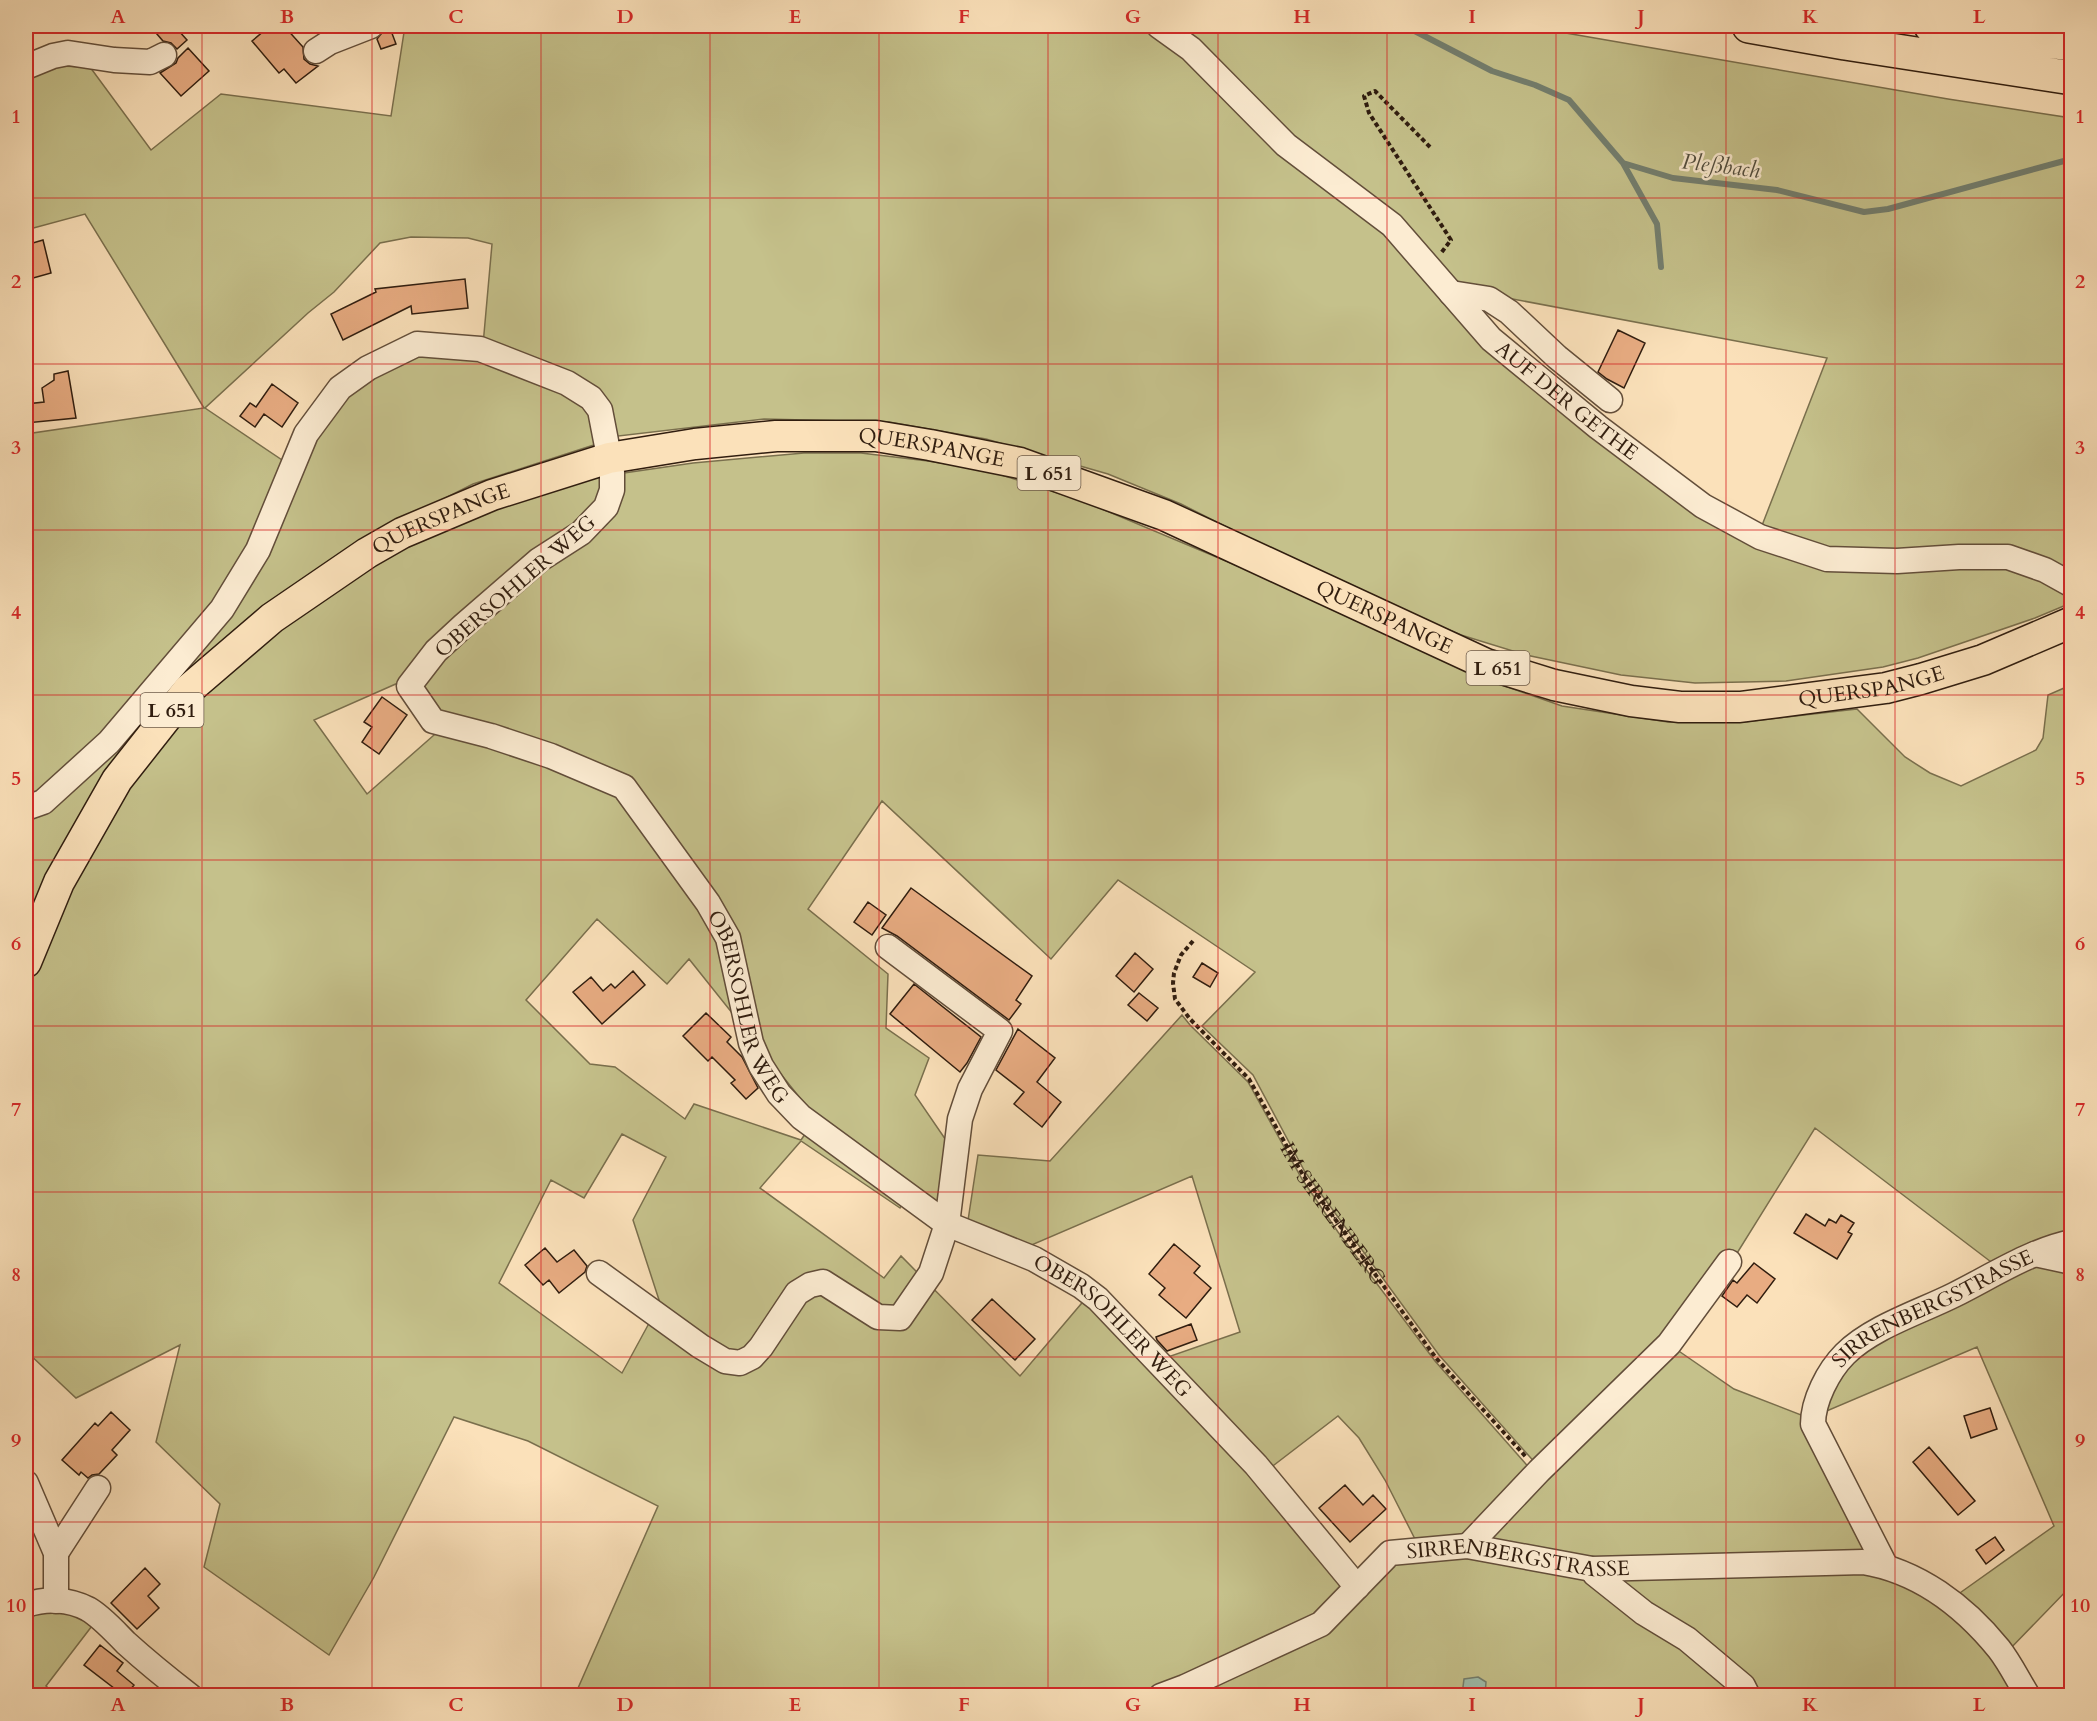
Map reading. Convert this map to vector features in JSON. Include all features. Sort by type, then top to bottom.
[{"type":"highway","points":[[1749,26],[2072,78]]},
{"type":"highway","points":[[1931,26],[2072,44]]},
{"type":"highway","points":[[2039,74],[2072,83]]},
{"type":"main road","name":"QUERSPANGE","points":[[26,962],[59,882],[117,780],[188,690],[272,618],[367,552],[402,533],[492,495],[609,458],[695,444],[776,435],[822,435],[876,436],[1020,463],[1164,515],[1486,664],[1587,693],[1664,705],[1740,706],[1860,692],[1904,684],[1983,660],[2072,622]]},
{"type":"street","points":[[316,51],[330,42],[371,26]]},
{"type":"street","name":"AUF DER GETHE","points":[[1159,26],[1191,49],[1286,145],[1392,225],[1491,339],[1598,427],[1703,506],[1760,537],[1827,559],[1897,561],[2008,557],[2045,570],[2072,585]]},
{"type":"street","points":[[26,67],[53,56],[68,53],[114,60],[150,62],[164,56]]},
{"type":"street","points":[[1451,293],[1489,299],[1509,312],[1557,357],[1610,400]]},
{"type":"street","name":"OBERSOHLER WEG","points":[[26,808],[44,802],[109,742],[222,609],[258,550],[306,434],[340,388],[368,368],[417,344],[480,349],[567,383],[591,398],[600,410],[612,472],[612,490],[606,507],[581,533],[539,560],[436,651],[409,686],[434,721],[521,746],[624,787],[708,903],[728,938],[751,1043],[761,1066],[779,1094],[801,1117],[948,1224],[1034,1259],[1081,1286],[1098,1299],[1256,1465],[1357,1587]]},
{"type":"street","points":[[598,1273],[700,1346],[725,1361],[740,1363],[752,1357],[797,1293],[810,1285],[823,1282],[878,1317],[900,1318],[931,1273],[948,1224],[960,1119],[970,1089],[1000,1031],[888,947]]},
{"type":"street","name":"SIRRENBERGSTRASSE","points":[[1885,1565],[1813,1424],[1813,1411],[1824,1387],[1845,1355],[1862,1341],[2035,1254],[2072,1242]]},
{"type":"street","points":[[2035,1254],[2072,1262]]},
{"type":"street","points":[[1468,1546],[1539,1471],[1669,1344],[1729,1262]]},
{"type":"street","points":[[56,1553],[98,1488]]},
{"type":"street","points":[[28,1495],[56,1553],[56,1601]]},
{"type":"street","name":"SIRRENBERGSTRASSE","points":[[1161,1695],[1185,1687],[1322,1624],[1390,1553],[1468,1546],[1592,1569],[1863,1562],[1885,1565],[1933,1589],[1969,1616],[1999,1650],[2028,1695]]},
{"type":"street","points":[[1592,1569],[1595,1574],[1644,1613],[1688,1640],[1743,1686],[1748,1695]]},
{"type":"street","points":[[26,1605],[37,1601],[56,1601],[72,1603],[90,1610],[159,1673],[190,1695]]},
{"type":"path","points":[[1430,147],[1375,91],[1364,96],[1369,113],[1451,240],[1430,268]]},
{"type":"path","name":"IM SIRRENBERG","points":[[1193,941],[1181,956],[1174,973],[1175,999],[1190,1019],[1249,1079],[1303,1175],[1436,1358],[1539,1471]]},
{"type":"shaded area","points":[[405,26],[1149,26],[1389,228],[1593,429],[1824,563],[2005,562],[2071,597],[2071,603],[2035,618],[1918,658],[1883,667],[1786,681],[1695,683],[1621,675],[1526,655],[1461,635],[1344,586],[1181,504],[1108,474],[986,439],[889,422],[764,419],[610,437],[607,409],[483,345],[492,244],[468,238],[411,237],[380,243],[334,292],[205,408],[288,464],[255,549],[132,709],[26,803],[26,434],[204,408],[85,214],[26,230],[26,65],[90,67],[151,150],[221,94],[391,116]]},
{"type":"shaded area","points":[[1170,26],[1541,26],[1560,32],[2071,118],[2071,575],[1896,552],[1828,549],[1761,528],[1827,358],[1454,288],[1288,139]]},
{"type":"shaded area","points":[[419,348],[479,356],[529,373],[597,412],[603,442],[473,484],[359,542],[183,683],[26,928],[26,814],[174,673],[310,437],[342,393]]},
{"type":"shaded area","points":[[804,453],[861,453],[986,470],[1083,501],[1307,595],[1479,677],[1562,706],[1668,722],[1744,722],[1857,709],[1905,757],[1930,773],[1961,786],[2036,750],[2043,738],[2048,695],[2071,685],[2071,1239],[1999,1268],[1815,1128],[1734,1258],[1668,1343],[1538,1466],[1439,1355],[1305,1172],[1253,1075],[1202,1026],[1255,972],[1118,880],[1051,959],[882,801],[808,909],[888,974],[886,1028],[929,1058],[915,1095],[950,1146],[941,1204],[908,1191],[900,1208],[801,1141],[760,1188],[884,1278],[901,1256],[1020,1376],[1087,1297],[1354,1587],[1325,1627],[1394,1555],[1463,1550],[1592,1575],[1745,1695],[575,1695],[658,1506],[528,1441],[454,1417],[374,1577],[329,1655],[204,1567],[220,1504],[156,1442],[180,1345],[76,1398],[26,1351],[26,981],[86,850],[164,738],[201,698],[275,630],[372,559],[510,503],[602,476],[601,505],[407,679],[314,720],[367,794],[442,728],[412,685],[440,653],[586,536],[617,474],[693,463]],"holes":[[[597,919],[667,984],[689,959],[816,1118],[801,1140],[694,1104],[685,1119],[615,1067],[590,1064],[526,1000]],[[622,1134],[666,1157],[633,1220],[660,1303],[622,1373],[499,1283],[551,1180],[584,1198]]]},
{"type":"shaded area","points":[[1182,1015],[1248,1082],[1302,1179],[1338,1232],[1435,1361],[1532,1471],[1467,1542],[1418,1545],[1385,1480],[1359,1438],[1338,1416],[1265,1472],[1162,1359],[1240,1332],[1192,1176],[1020,1250],[967,1227],[978,1155],[1050,1161]]},
{"type":"shaded area","points":[[2035,1258],[2071,1266],[2071,1586],[2008,1651],[1957,1595],[2054,1526],[1977,1347],[1815,1416],[1847,1358]]},
{"type":"shaded area","points":[[1670,1345],[1734,1389],[1809,1418],[1877,1559],[1592,1564],[1476,1543]]},
{"type":"shaded area","points":[[1870,1568],[1948,1608],[1997,1662],[2017,1695],[1752,1695],[1598,1573]]},
{"type":"shaded area","points":[[50,1611],[73,1613],[95,1622],[46,1686],[56,1695],[26,1695],[26,1615]]},
{"type":"shaded area","points":[[1478,1677],[1486,1682],[1485,1695],[1462,1695],[1464,1679]]},
{"type":"building","points":[[150,26],[178,26],[178,30],[187,40],[177,49],[171,43],[163,41]]},
{"type":"building","points":[[270,26],[284,26],[303,47],[304,59],[318,66],[296,83],[284,69],[279,73],[252,41]]},
{"type":"building","points":[[390,28],[396,44],[381,49],[377,39],[384,30]]},
{"type":"building","points":[[188,48],[209,71],[181,96],[160,73],[176,63]]},
{"type":"building","points":[[43,240],[51,273],[26,280],[26,245]]},
{"type":"building","points":[[465,279],[468,308],[412,314],[411,306],[343,340],[331,314],[376,292],[375,289]]},
{"type":"building","points":[[1618,330],[1645,343],[1624,388],[1598,372]]},
{"type":"building","points":[[68,371],[76,418],[26,423],[26,404],[44,402],[42,388],[54,380],[54,374]]},
{"type":"building","points":[[272,384],[298,403],[282,427],[264,414],[255,427],[240,416],[250,403],[256,407]]},
{"type":"building","points":[[382,697],[407,715],[379,754],[362,742],[372,727],[364,722]]},
{"type":"building","points":[[911,888],[1032,976],[1016,1000],[1021,1004],[1009,1020],[897,936],[882,928]]},
{"type":"building","points":[[868,902],[886,915],[872,935],[854,922]]},
{"type":"building","points":[[1135,953],[1153,969],[1134,992],[1116,976]]},
{"type":"building","points":[[1202,963],[1218,973],[1210,987],[1193,977]]},
{"type":"building","points":[[633,971],[645,985],[602,1024],[573,992],[591,977],[603,991],[611,984],[615,988]]},
{"type":"building","points":[[914,984],[981,1037],[960,1072],[890,1014]]},
{"type":"building","points":[[1139,993],[1158,1008],[1147,1021],[1128,1005]]},
{"type":"building","points":[[706,1013],[731,1037],[727,1042],[742,1057],[758,1088],[746,1099],[731,1083],[735,1080],[712,1057],[708,1061],[683,1036]]},
{"type":"building","points":[[1018,1029],[1055,1058],[1037,1082],[1061,1102],[1042,1127],[1014,1104],[1024,1092],[996,1070]]},
{"type":"building","points":[[1806,1214],[1825,1226],[1829,1219],[1836,1223],[1841,1215],[1854,1223],[1848,1232],[1852,1234],[1837,1259],[1794,1233]]},
{"type":"building","points":[[1174,1244],[1200,1266],[1194,1273],[1211,1288],[1186,1318],[1159,1295],[1165,1288],[1149,1274]]},
{"type":"building","points":[[545,1248],[557,1262],[574,1250],[587,1266],[585,1272],[559,1293],[549,1280],[543,1285],[525,1265]]},
{"type":"building","points":[[1754,1263],[1775,1279],[1757,1303],[1747,1295],[1737,1307],[1722,1296],[1733,1280],[1737,1283]]},
{"type":"building","points":[[992,1299],[1035,1339],[1015,1360],[972,1320]]},
{"type":"building","points":[[1191,1324],[1197,1340],[1167,1351],[1157,1340],[1156,1337]]},
{"type":"building","points":[[1990,1408],[1997,1429],[1971,1438],[1964,1416]]},
{"type":"building","points":[[111,1412],[130,1430],[112,1450],[117,1455],[99,1474],[88,1478],[81,1472],[79,1475],[62,1460],[95,1423],[98,1426]]},
{"type":"building","points":[[1929,1447],[1975,1501],[1958,1515],[1913,1462]]},
{"type":"building","points":[[1345,1485],[1363,1505],[1373,1495],[1386,1509],[1350,1542],[1319,1508]]},
{"type":"building","points":[[1995,1537],[2004,1550],[1986,1564],[1976,1550]]},
{"type":"building","points":[[145,1568],[160,1584],[148,1596],[159,1608],[137,1629],[111,1603]]},
{"type":"building","points":[[100,1645],[123,1663],[117,1671],[134,1685],[126,1695],[84,1665]]},
{"type":"waterway","name":"Pleßbach","points":[[1405,26],[1492,71],[1535,85],[1569,100],[1623,163],[1673,178],[1777,190],[1864,212],[1888,209],[2064,161],[2072,161]]},
{"type":"waterway","points":[[1623,163],[1657,224],[1661,267]]}]
